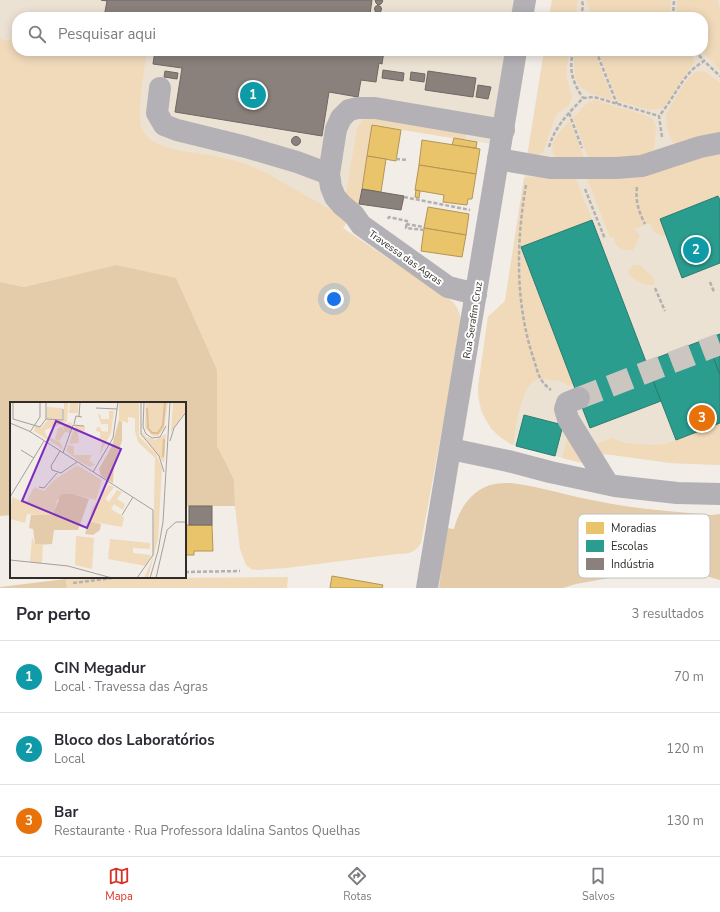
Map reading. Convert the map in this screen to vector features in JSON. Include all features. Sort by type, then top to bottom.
[{"type":"street","points":[[523,12],[525,0]]},
{"type":"street","name":"Rua Serafim Cruz","points":[[427,588],[515,56]]},
{"type":"street","points":[[160,88],[157,113],[164,125],[177,130],[254,149],[297,162],[329,174],[336,129],[341,118],[349,110],[358,108],[376,108],[504,130]]},
{"type":"street","points":[[498,159],[540,166],[616,168],[642,166],[700,147],[720,144]]},
{"type":"street","name":"Travessa das Agras","points":[[329,174],[331,187],[336,197],[342,205],[354,215],[361,225],[448,287],[476,294]]},
{"type":"street","points":[[573,401],[565,409],[568,418],[608,484]]},
{"type":"street","points":[[451,449],[608,484],[677,493],[720,494]]},
{"type":"path","points":[[582,0],[582,12]]},
{"type":"path","points":[[673,12],[674,0]]},
{"type":"path","points":[[572,56],[572,75],[583,98]]},
{"type":"path","points":[[598,56],[617,104]]},
{"type":"path","points":[[700,56],[720,76]]},
{"type":"path","points":[[659,116],[667,107],[685,78],[692,70],[704,61]]},
{"type":"path","points":[[573,401],[543,384],[531,351],[521,304],[519,268],[520,232],[540,166],[548,152],[555,131],[564,117],[583,98],[594,97],[659,116]]},
{"type":"path","points":[[569,113],[605,240]]},
{"type":"path","points":[[659,116],[663,140],[669,157]]},
{"type":"path","points":[[396,159],[408,160]]},
{"type":"path","points":[[645,224],[639,213],[636,196],[637,185],[648,164]]},
{"type":"path","points":[[404,197],[428,203],[489,213]]},
{"type":"path","points":[[406,226],[424,229]]},
{"type":"path","points":[[710,282],[714,292]]},
{"type":"path","points":[[656,288],[665,311]]},
{"type":"path","points":[[186,572],[240,571]]},
{"type":"path","points":[[73,583],[113,578]]},
{"type":"shaded area","points":[[0,0],[522,0],[520,12],[12,12],[12,40],[4,40],[0,38]]},
{"type":"shaded area","points":[[552,0],[720,0],[720,465],[671,463],[605,454],[586,464],[516,446],[507,442],[491,429],[481,411],[478,398],[478,387],[488,317],[505,301],[543,56],[708,56],[708,12],[550,12]]},
{"type":"shaded area","points":[[552,0],[578,0],[576,12],[550,12]]},
{"type":"shaded area","points":[[586,0],[671,0],[670,12],[590,12]]},
{"type":"shaded area","points":[[677,0],[717,0],[720,8],[720,70],[707,56],[708,56],[708,12],[676,12]]},
{"type":"shaded area","points":[[0,38],[4,40],[12,40],[12,56],[146,56],[140,123],[147,137],[165,147],[231,160],[256,168],[266,173],[349,220],[343,228],[453,302],[457,307],[461,319],[461,326],[421,543],[416,549],[405,554],[286,568],[251,569],[246,565],[240,549],[235,506],[234,480],[217,446],[217,370],[116,265],[24,287],[0,282]]},
{"type":"shaded area","points":[[126,56],[513,56],[498,145],[372,125],[359,204],[349,220],[171,154],[143,140]]},
{"type":"shaded area","points":[[543,56],[568,56],[566,75],[572,97],[569,105],[555,117],[544,150],[536,156],[527,157]]},
{"type":"shaded area","points":[[575,56],[596,56],[613,100],[585,91],[577,81],[574,64]]},
{"type":"shaded area","points":[[600,56],[693,56],[694,63],[663,108],[649,110],[618,101]]},
{"type":"shaded area","points":[[697,71],[706,72],[720,83],[720,136],[677,147],[668,132],[666,115],[688,79]]},
{"type":"shaded area","points":[[594,100],[652,118],[656,126],[654,155],[590,161],[573,118],[586,104]]},
{"type":"shaded area","points":[[374,118],[466,133],[465,140],[372,125],[358,207],[346,194],[357,128],[363,120]]},
{"type":"shaded area","points":[[570,121],[585,161],[556,158],[553,153],[553,143],[562,129]]},
{"type":"shaded area","points":[[720,150],[720,200],[718,196],[660,219],[666,236],[655,232],[650,223],[634,229],[640,237],[633,250],[620,248],[614,240],[614,236],[610,238],[585,173]]},
{"type":"shaded area","points":[[574,174],[592,220],[521,247],[573,384],[568,386],[564,383],[544,379],[533,382],[525,394],[522,402],[513,445],[498,435],[487,421],[483,414],[479,396],[478,387],[488,317],[505,301],[524,178],[551,178]]},
{"type":"shaded area","points":[[116,265],[176,278],[217,370],[217,446],[234,480],[235,506],[186,506],[186,402],[10,402],[10,515],[0,516],[0,282],[24,287]]},
{"type":"shaded area","points":[[634,265],[640,265],[653,277],[655,284],[643,284],[629,275],[629,269]]},
{"type":"shaded area","points":[[720,423],[720,465],[671,463],[605,454],[598,458],[591,446],[613,438],[624,443],[654,445],[666,444]]},
{"type":"shaded area","points":[[568,435],[586,464],[562,458]]},
{"type":"shaded area","points":[[501,483],[531,486],[621,506],[701,514],[578,514],[578,578],[610,578],[563,588],[439,588],[446,528],[454,529],[459,514],[473,495],[487,486]]},
{"type":"shaded area","points":[[720,514],[720,580],[710,577],[710,515]]},
{"type":"shaded area","points":[[288,577],[287,588],[67,588],[66,579]]},
{"type":"shaded area","points":[[66,579],[67,588],[0,588],[0,587]]},
{"type":"building: Moradias","points":[[372,125],[401,130],[396,161],[367,156]]},
{"type":"building: Moradias","points":[[454,138],[477,142],[476,148],[452,145]]},
{"type":"building: Moradias","points":[[422,140],[480,149],[476,174],[419,165]]},
{"type":"building: Moradias","points":[[367,156],[386,159],[381,192],[362,189]]},
{"type":"building: Moradias","points":[[419,165],[476,174],[472,199],[468,199],[467,205],[443,202],[444,195],[415,190]]},
{"type":"building: Moradias","points":[[416,190],[420,191],[419,198],[415,197]]},
{"type":"building: Moradias","points":[[428,207],[469,214],[466,235],[424,228]]},
{"type":"building: Moradias","points":[[424,228],[466,235],[462,257],[421,251]]},
{"type":"building: Moradias","points":[[186,525],[212,525],[213,551],[194,551],[194,555],[186,555]]},
{"type":"building: Moradias","points":[[332,576],[383,585],[382,588],[330,588]]},
{"type":"building: Escolas","points":[[718,196],[720,200],[720,263],[682,278],[660,219]]},
{"type":"building: Escolas","points":[[592,220],[661,401],[590,428],[521,247]]},
{"type":"building: Escolas","points":[[720,334],[720,375],[706,339]]},
{"type":"building: Escolas","points":[[706,339],[720,375],[720,423],[676,440],[646,362]]},
{"type":"building: Escolas","points":[[524,415],[563,425],[555,456],[516,446]]},
{"type":"building: Indústria","points":[[101,0],[372,0],[370,12],[105,12],[107,1]]},
{"type":"building: Indústria","points":[[375,0],[382,0],[383,1],[378,5]]},
{"type":"building: Indústria","points":[[375,6],[381,6],[381,12],[375,12]]},
{"type":"building: Indústria","points":[[154,56],[383,56],[382,64],[379,63],[376,82],[361,80],[358,97],[329,92],[322,136],[175,112],[182,68],[153,64]]},
{"type":"building: Indústria","points":[[383,70],[404,73],[403,81],[382,78]]},
{"type":"building: Indústria","points":[[165,71],[178,73],[177,79],[164,77]]},
{"type":"building: Indústria","points":[[428,71],[476,78],[473,97],[425,90]]},
{"type":"building: Indústria","points":[[411,72],[425,74],[424,82],[410,80]]},
{"type":"building: Indústria","points":[[478,85],[491,87],[488,99],[476,97]]},
{"type":"building: Indústria","points":[[294,137],[298,137],[300,141],[298,145],[294,145],[292,143],[292,139]]},
{"type":"building: Indústria","points":[[362,189],[404,196],[401,210],[359,204]]},
{"type":"building: Indústria","points":[[189,506],[212,506],[212,525],[189,525]]},
{"type":"tunnel","points":[[579,398],[720,344]]},
{"type":"place","name":"CIN Megadur","points":[[253,95]]},
{"type":"place","name":"Bloco dos Laboratórios","points":[[696,250]]},
{"type":"place","name":"Bar","points":[[702,418]]}]
